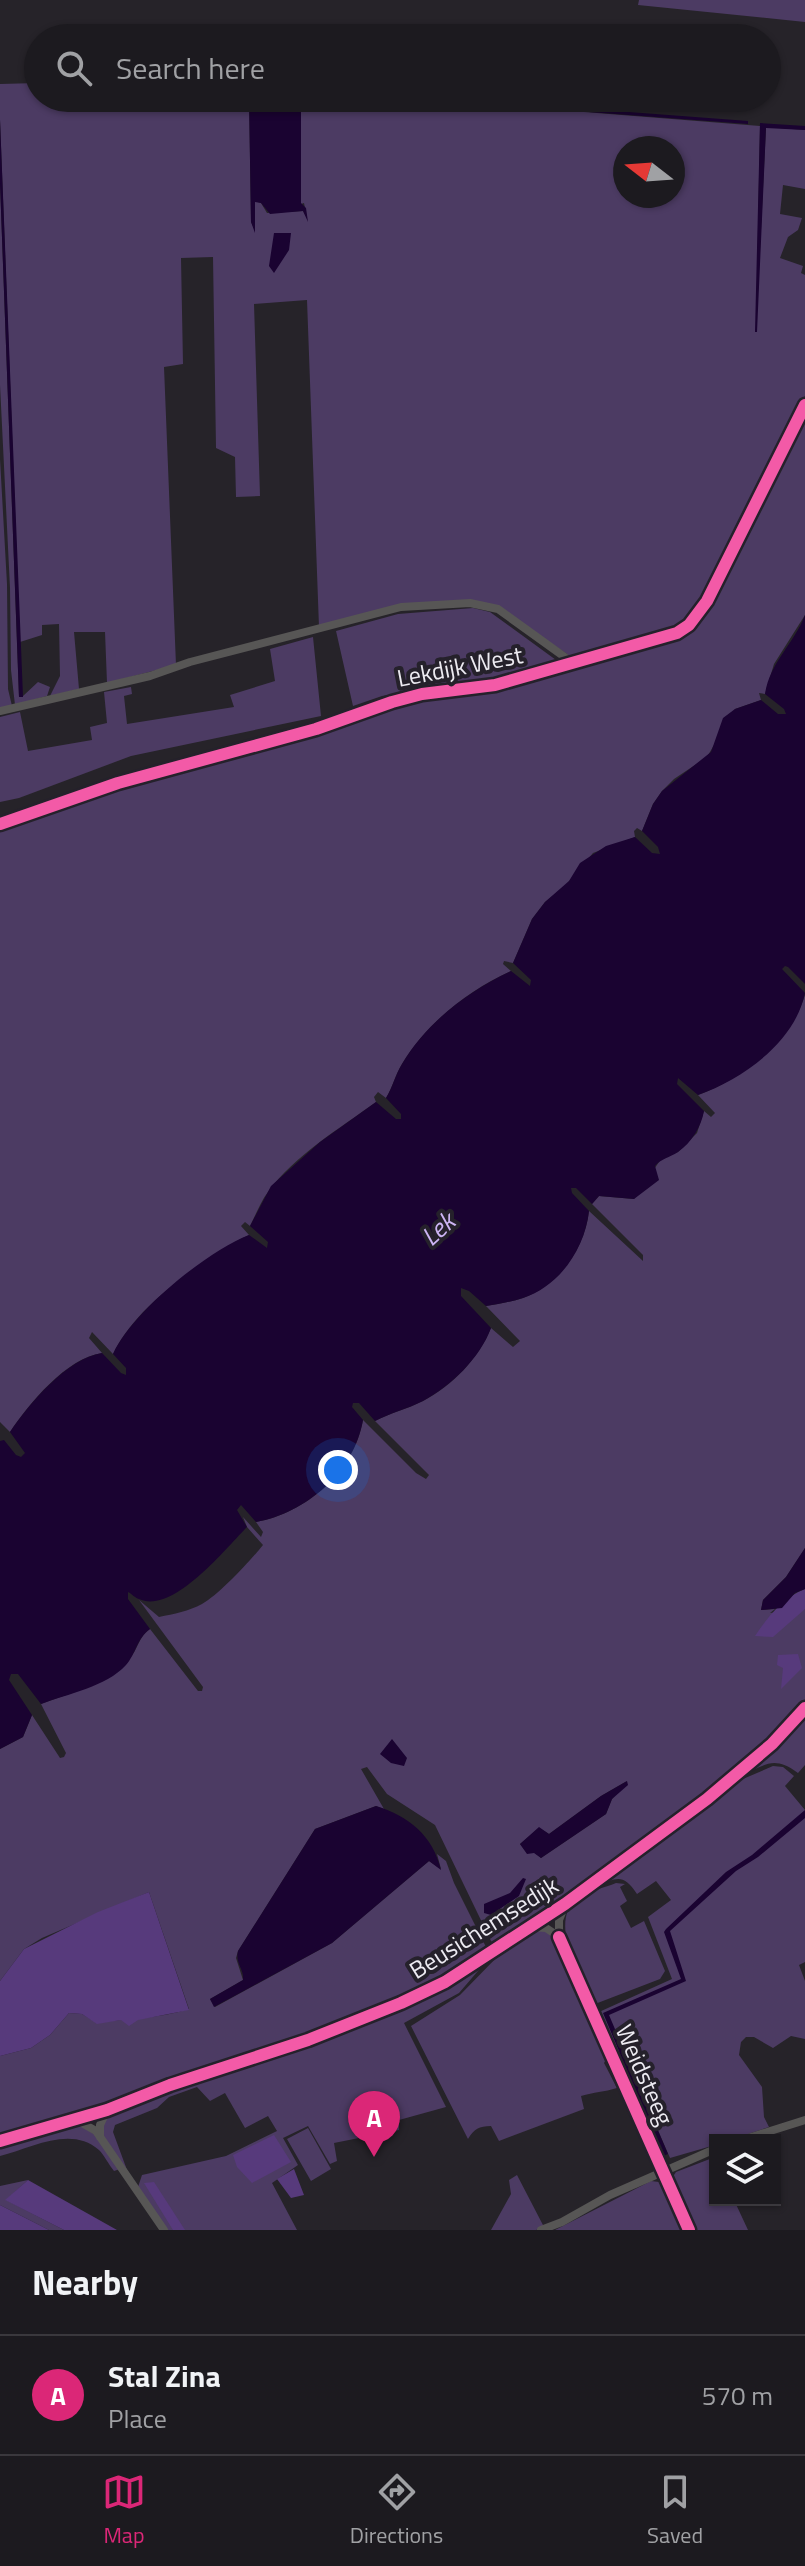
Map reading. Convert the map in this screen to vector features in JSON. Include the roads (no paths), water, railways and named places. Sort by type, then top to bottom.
[{"type":"street","name":"Lekdijk West","points":[[0,824],[118,783],[316,729],[392,702],[422,694],[495,685],[668,637],[689,625],[697,616],[805,405]]},
{"type":"street","name":"Lekdijk West","points":[[0,711],[150,676],[190,662],[401,607],[470,603],[498,609],[573,663]]},
{"type":"street","name":"Beusichemsedijk","points":[[0,2141],[107,2110],[170,2085],[308,2040],[445,1982],[565,1904],[707,1799],[772,1744],[805,1708]]},
{"type":"street","points":[[559,1937],[559,1920],[565,1904]]},
{"type":"street","points":[[527,1927],[546,1928],[559,1937]]},
{"type":"street","name":"Weidsteeg","points":[[559,1937],[689,2230]]},
{"type":"street","points":[[100,2138],[100,2125],[107,2110]]},
{"type":"street","points":[[74,2119],[96,2131],[164,2230]]},
{"type":"street","points":[[761,2134],[805,2120]]},
{"type":"street","points":[[541,2230],[610,2195],[709,2152]]},
{"type":"water","points":[[249,112],[301,112],[301,203],[306,208],[308,222],[303,211],[270,214],[261,203],[255,202],[255,233],[251,222]]},
{"type":"water","points":[[589,112],[629,112],[748,121],[748,124]]},
{"type":"water","points":[[0,120],[23,697],[19,697]]},
{"type":"water","points":[[760,123],[805,126],[805,130],[766,128],[755,332]]},
{"type":"water","points":[[274,233],[291,233],[289,250],[274,273],[269,266]]},
{"type":"water","name":"Lek","points":[[805,615],[805,984],[788,967],[782,969],[805,993],[799,1011],[779,1043],[749,1069],[698,1095],[678,1078],[677,1084],[704,1111],[701,1123],[683,1148],[655,1166],[659,1180],[634,1199],[599,1196],[592,1204],[576,1188],[571,1188],[589,1211],[587,1225],[576,1252],[548,1285],[523,1298],[486,1306],[461,1288],[461,1296],[491,1328],[480,1350],[454,1379],[423,1401],[375,1421],[359,1403],[353,1403],[352,1407],[363,1420],[358,1439],[350,1457],[325,1487],[293,1510],[256,1522],[241,1505],[237,1510],[247,1527],[183,1589],[153,1601],[128,1592],[128,1599],[150,1629],[118,1673],[86,1689],[41,1704],[18,1674],[11,1674],[9,1680],[32,1715],[23,1737],[0,1749],[0,1441],[4,1440],[21,1457],[25,1453],[10,1432],[50,1384],[89,1357],[102,1353],[126,1375],[126,1368],[113,1354],[136,1320],[192,1269],[249,1235],[267,1248],[268,1242],[250,1226],[271,1186],[320,1142],[376,1102],[396,1119],[401,1119],[401,1114],[386,1098],[412,1049],[449,1010],[495,979],[511,971],[530,986],[531,980],[513,963],[532,919],[545,902],[569,881],[580,863],[606,846],[635,837],[652,853],[660,854],[658,847],[642,831],[653,804],[662,791],[711,752],[723,718],[735,709],[761,700],[778,714],[786,714],[765,694],[772,672]]},
{"type":"water","points":[[805,1548],[805,1589],[795,1593],[782,1608],[761,1610],[763,1600],[786,1577]]},
{"type":"water","points":[[392,1739],[407,1758],[404,1766],[391,1763],[380,1754]]},
{"type":"water","points":[[627,1781],[628,1785],[612,1799],[606,1814],[541,1858],[534,1853],[527,1854],[520,1844],[539,1827],[549,1834]]},
{"type":"water","points":[[376,1806],[399,1815],[418,1829],[432,1847],[441,1870],[429,1861],[332,1943],[214,2007],[210,1999],[243,1980],[238,1951],[315,1829]]},
{"type":"water","points":[[805,1810],[805,1818],[736,1871],[670,1931],[686,1981],[609,2015],[668,2154],[663,2156],[603,2013],[681,1979],[664,1932],[666,1929],[726,1872],[752,1855]]},
{"type":"water","points":[[523,1878],[526,1879],[519,1896],[491,1915],[484,1913],[484,1904],[510,1893]]},
{"type":"place","name":"Stal Zina","points":[[374,2157]]}]
